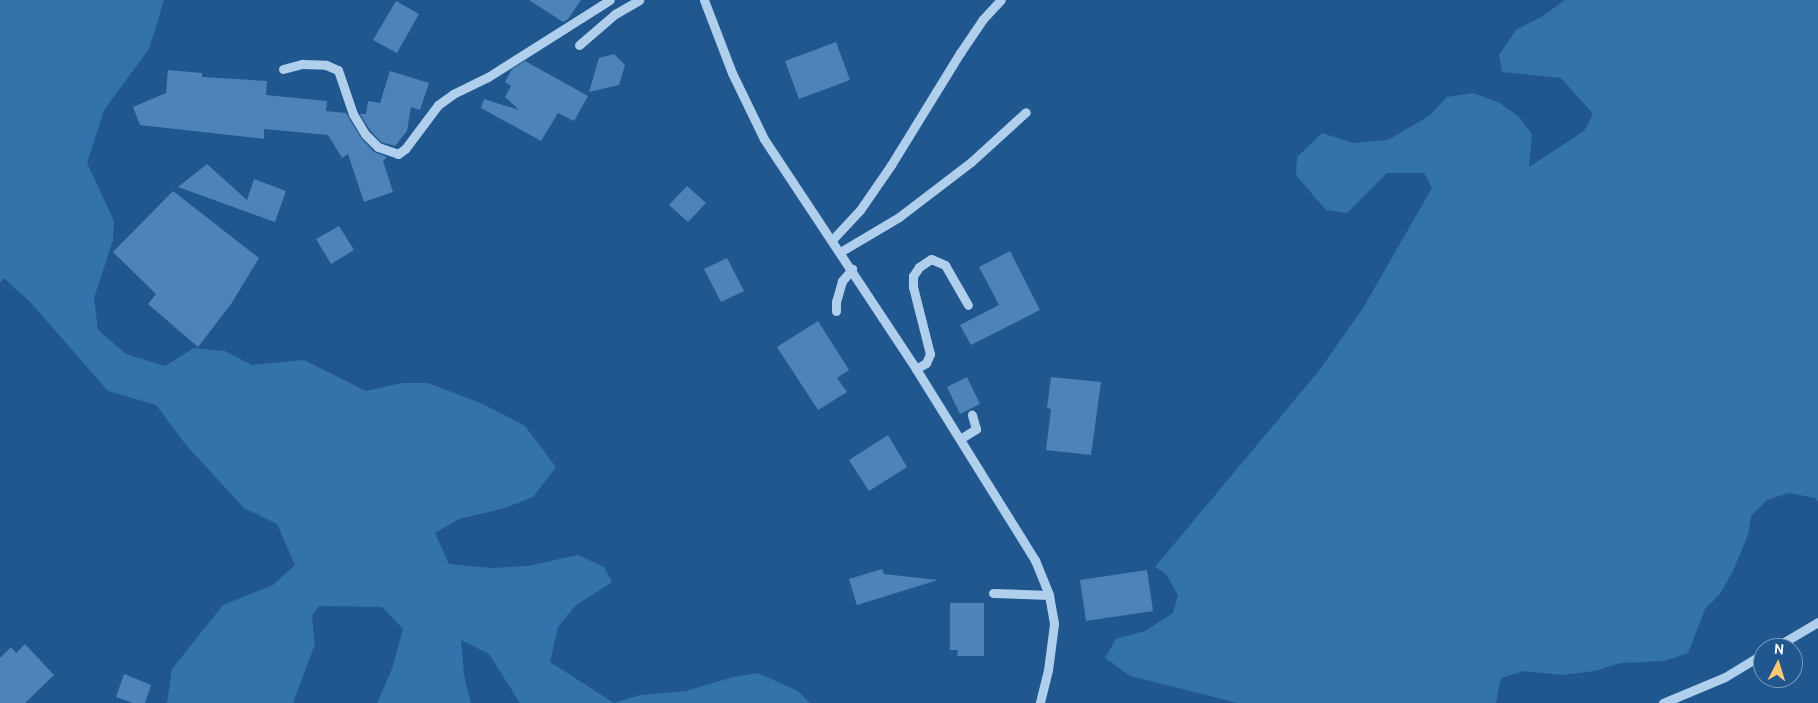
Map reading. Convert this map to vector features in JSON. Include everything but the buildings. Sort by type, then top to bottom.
[{"type":"street","points":[[283,69],[302,64],[326,65],[338,70],[353,114],[365,134],[378,147],[398,154],[405,149],[438,105],[453,94],[488,77],[610,0]]},
{"type":"street","points":[[579,45],[615,14],[639,0]]},
{"type":"street","points":[[704,0],[732,73],[764,139],[916,369],[1035,560],[1049,596],[1054,624],[1048,670],[1040,703]]},
{"type":"street","points":[[832,240],[860,210],[886,172],[960,53],[983,19],[1000,0]]},
{"type":"street","points":[[840,252],[899,217],[971,162],[1026,112]]},
{"type":"street","points":[[916,369],[926,363],[930,354],[913,286],[913,276],[919,267],[931,259],[944,265],[968,305]]},
{"type":"street","points":[[836,310],[836,302],[842,281],[852,270]]},
{"type":"street","points":[[960,439],[976,429],[972,415]]},
{"type":"street","points":[[992,593],[1049,596]]},
{"type":"street","points":[[1791,638],[1818,622]]},
{"type":"street","points":[[1663,703],[1725,677],[1753,660]]},
{"type":"shaded area","points":[[0,0],[164,0],[149,49],[104,110],[87,163],[114,221],[113,240],[94,298],[98,330],[126,354],[165,366],[194,348],[225,351],[252,365],[304,360],[366,391],[402,383],[428,383],[483,404],[525,426],[556,467],[533,497],[505,508],[459,519],[435,533],[449,564],[491,568],[528,566],[578,555],[604,567],[612,582],[575,606],[558,627],[550,662],[614,703],[520,703],[489,654],[461,640],[464,675],[471,703],[377,703],[392,669],[403,629],[382,607],[319,606],[312,616],[315,644],[293,703],[167,703],[172,669],[223,605],[273,585],[295,565],[277,524],[244,508],[186,445],[156,405],[108,391],[32,304],[4,278],[0,283]]},
{"type":"shaded area","points":[[1565,0],[1818,0],[1818,502],[1815,498],[1789,493],[1767,500],[1751,516],[1748,535],[1733,571],[1720,594],[1705,609],[1688,653],[1664,661],[1620,663],[1595,671],[1562,675],[1524,671],[1501,678],[1496,703],[1238,703],[1130,676],[1105,658],[1116,639],[1145,631],[1173,613],[1178,595],[1166,574],[1155,567],[1318,372],[1363,308],[1432,188],[1424,173],[1387,173],[1347,213],[1326,210],[1296,175],[1297,157],[1322,133],[1353,143],[1388,140],[1429,116],[1447,97],[1473,93],[1498,102],[1518,116],[1532,134],[1529,167],[1584,131],[1593,114],[1561,78],[1502,72],[1499,55],[1516,30],[1543,16]]},
{"type":"shaded area","points":[[758,673],[798,691],[810,703],[614,703],[640,695],[686,691],[733,677]]}]
